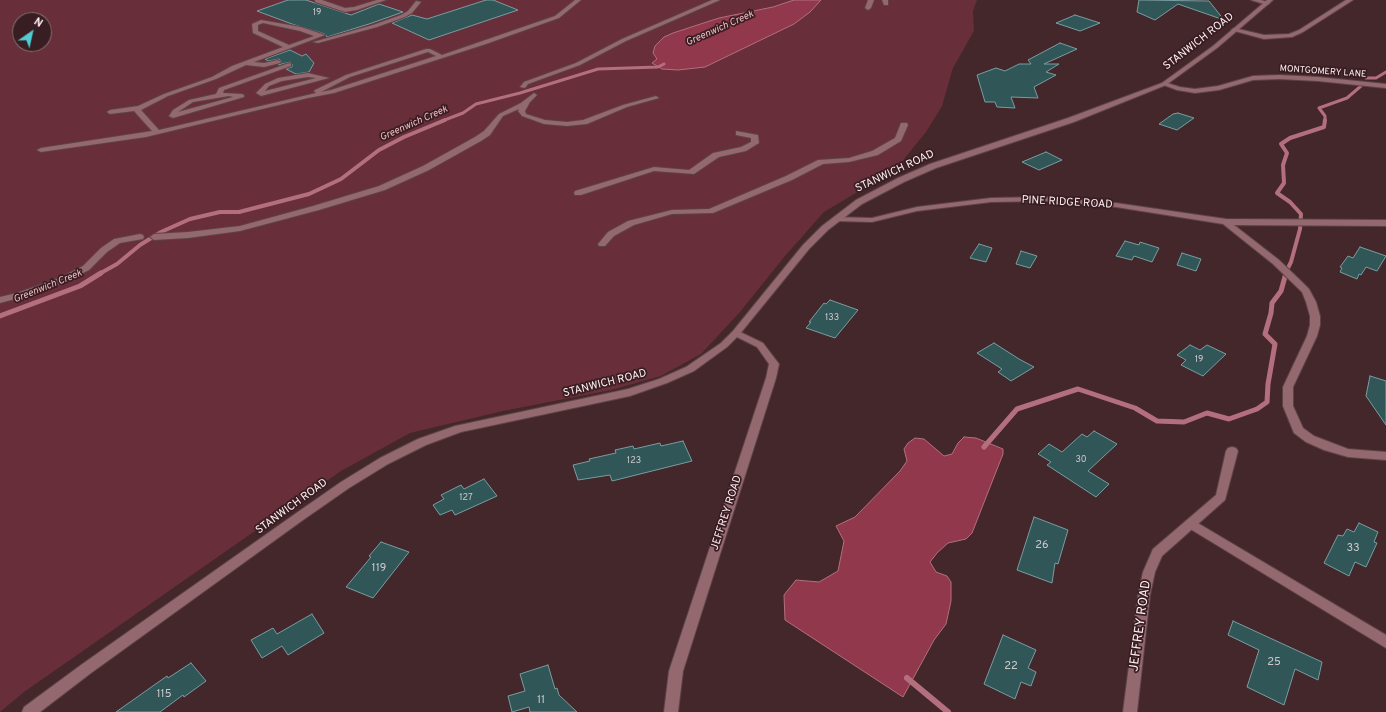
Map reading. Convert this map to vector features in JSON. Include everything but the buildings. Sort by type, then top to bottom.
[{"type":"street","points":[[326,10],[355,9],[383,0]]},
{"type":"street","points":[[411,0],[418,2],[425,0]]},
{"type":"street","points":[[41,150],[115,140],[157,132],[308,96],[332,92],[484,43],[557,17],[578,0]]},
{"type":"street","points":[[523,87],[526,83],[578,64],[630,36],[717,0]]},
{"type":"street","points":[[868,8],[871,0]]},
{"type":"street","points":[[1254,0],[1268,1]]},
{"type":"street","points":[[1234,30],[1264,37],[1290,36],[1301,31],[1335,8],[1350,0]]},
{"type":"street","name":"STANWICH ROAD","points":[[29,712],[331,494],[397,453],[436,436],[474,425],[607,398],[655,384],[677,375],[701,362],[719,349],[736,333],[806,247],[836,219],[871,195],[925,169],[1078,117],[1144,93],[1164,84],[1194,64],[1268,1]]},
{"type":"street","points":[[275,51],[375,26],[410,12],[418,2]]},
{"type":"street","points":[[317,3],[346,10]]},
{"type":"street","points":[[110,112],[136,109],[166,95],[214,78],[228,69],[321,35],[263,21],[255,24],[255,32],[288,47]]},
{"type":"street","points":[[308,96],[348,76],[428,50],[440,56]]},
{"type":"street","points":[[245,63],[264,66],[280,61]]},
{"type":"street","points":[[204,101],[221,90],[289,65]]},
{"type":"street","points":[[289,82],[261,94],[259,91],[273,84],[289,82],[326,78],[315,76],[302,77],[289,82]]},
{"type":"street","name":"MONTGOMERY LANE","points":[[1164,84],[1179,89],[1195,91],[1220,88],[1253,78],[1279,77],[1318,78],[1386,86]]},
{"type":"street","points":[[154,237],[188,235],[240,228],[309,210],[382,188],[426,168],[478,139],[487,133],[501,115],[522,104],[534,95],[521,111],[524,115],[544,122],[567,124],[584,122],[625,106],[656,98]]},
{"type":"street","points":[[136,109],[157,132]]},
{"type":"street","points":[[602,244],[611,234],[630,223],[672,212],[710,211],[789,178],[821,162],[849,160],[875,153],[898,139],[904,125]]},
{"type":"street","points":[[578,193],[654,169],[691,172],[716,155],[743,149],[754,143],[755,137],[739,133]]},
{"type":"street","name":"PINE RIDGE ROAD","points":[[836,219],[872,220],[917,209],[991,200],[1045,199],[1116,205],[1226,222],[1386,223]]},
{"type":"street","points":[[1226,222],[1289,274],[1306,291],[1311,302],[1315,316],[1315,326],[1312,336],[1288,387],[1288,406],[1298,430],[1310,439],[1328,447],[1348,453],[1386,456]]},
{"type":"street","points":[[0,300],[20,295],[62,280],[86,268],[104,250],[117,241],[140,237]]},
{"type":"street","name":"JEFFREY ROAD","points":[[671,712],[676,671],[771,378],[774,364],[760,345],[736,333]]},
{"type":"street","name":"JEFFREY ROAD","points":[[1130,712],[1144,595],[1149,572],[1157,553],[1192,524],[1221,497],[1232,451]]},
{"type":"street","points":[[1192,524],[1386,642]]},
{"type":"shaded area","points":[[0,0],[977,0],[973,11],[974,31],[953,68],[942,106],[926,132],[896,169],[824,212],[785,256],[740,312],[701,354],[661,376],[611,390],[503,411],[410,433],[341,471],[24,692],[0,712]]},
{"type":"water","points":[[794,0],[821,0],[810,12],[794,24],[705,67],[678,70],[662,69],[652,63],[657,59],[653,53],[655,46],[664,37],[673,33],[719,18],[773,7]]},
{"type":"water","points":[[964,437],[976,438],[1003,449],[1003,454],[972,533],[966,539],[948,543],[930,562],[936,572],[947,576],[951,582],[951,601],[946,624],[934,640],[903,697],[785,620],[784,595],[796,580],[819,582],[838,571],[844,541],[836,526],[855,517],[900,471],[907,461],[904,449],[908,443],[915,438],[924,439],[944,456],[952,454],[958,443]]},
{"type":"waterway","name":"Greenwich Creek","points":[[442,121],[463,113],[476,104],[520,93],[598,69],[658,67],[664,64]]},
{"type":"waterway","points":[[1366,78],[1376,78],[1386,72]]},
{"type":"waterway","points":[[1325,120],[1325,116],[1319,108],[1347,98],[1361,86]]},
{"type":"waterway","name":"Greenwich Creek","points":[[99,274],[117,264],[140,245],[161,232],[190,219],[220,212],[239,212],[309,194],[341,179],[379,150],[404,137],[445,120]]},
{"type":"waterway","points":[[1285,274],[1291,262],[1300,229],[1301,214],[1290,202],[1277,193],[1284,183],[1283,165],[1287,153],[1281,144],[1290,138],[1324,127],[1325,120]]},
{"type":"waterway","name":"Greenwich Creek","points":[[0,316],[80,286],[101,273]]},
{"type":"waterway","points":[[984,447],[1017,409],[1078,389],[1135,408],[1157,421],[1184,422],[1207,413],[1229,419],[1257,409],[1267,402],[1268,384],[1275,344],[1265,334],[1271,313],[1272,303],[1281,291],[1286,273]]},
{"type":"waterway","points":[[907,678],[948,712]]}]
